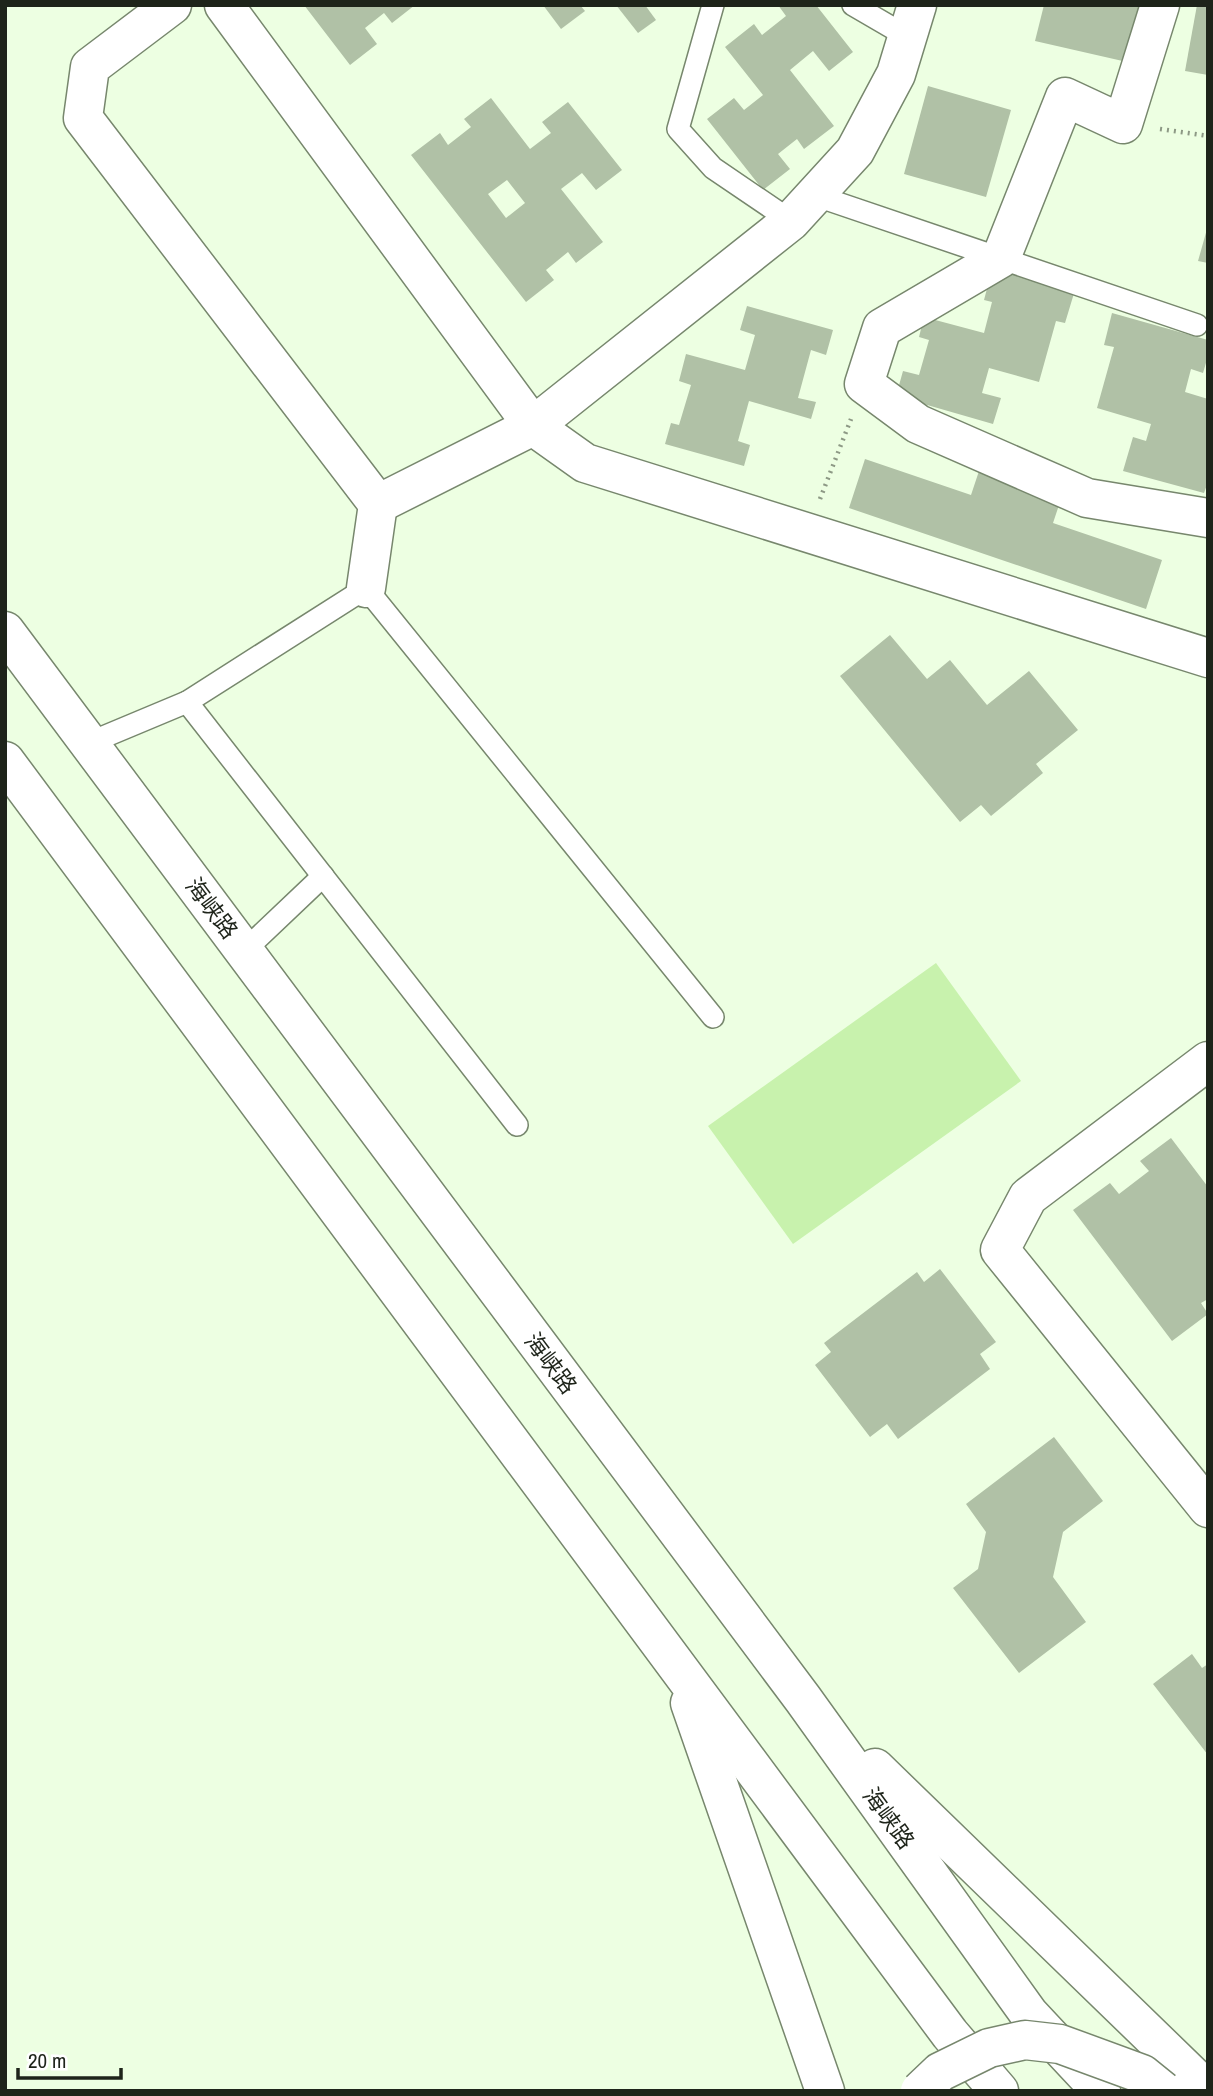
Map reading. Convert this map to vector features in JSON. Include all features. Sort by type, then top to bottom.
[{"type":"main road","points":[[172,5],[90,67],[83,118],[378,504],[366,588]]},
{"type":"main road","points":[[223,5],[533,426],[585,463],[1208,658]]},
{"type":"main road","points":[[1160,5],[1123,124],[1065,97],[1001,258],[881,328],[864,384],[919,424],[1087,498],[1208,518]]},
{"type":"main road","points":[[378,504],[533,426],[803,208],[855,151],[896,74],[912,21]]},
{"type":"main road","name":"海峡路","points":[[5,631],[803,1699],[1029,2014],[1101,2091]]},
{"type":"main road","points":[[5,761],[950,2034],[999,2091]]},
{"type":"main road","points":[[1208,1062],[1028,1197],[1000,1250],[1208,1508]]},
{"type":"main road","points":[[678,1668],[825,2091]]},
{"type":"main road","points":[[803,1699],[1208,2091]]},
{"type":"main road","points":[[920,2091],[940,2072],[989,2048],[1025,2040],[1059,2044],[1142,2074],[1163,2091]]},
{"type":"lane","points":[[713,5],[678,130],[713,168],[803,208],[1001,258],[1197,325]]},
{"type":"lane","points":[[853,5],[912,21]]},
{"type":"lane","points":[[89,743],[187,702],[366,588],[713,1017]]},
{"type":"lane","points":[[187,702],[517,1125]]},
{"type":"lane","points":[[244,951],[323,876]]},
{"type":"path","points":[[1123,124],[1208,136]]},
{"type":"path","points":[[807,533],[864,384]]},
{"type":"green space","points":[[936,963],[1021,1081],[793,1244],[708,1126]]},
{"type":"building","points":[[304,5],[415,5],[392,23],[384,13],[365,28],[377,44],[350,65]]},
{"type":"building","points":[[543,5],[580,5],[585,11],[561,29]]},
{"type":"building","points":[[616,5],[645,5],[656,20],[638,33]]},
{"type":"building","points":[[778,5],[816,5],[853,52],[829,71],[813,51],[790,70],[834,126],[804,149],[797,139],[778,154],[790,169],[763,190],[707,119],[734,98],[744,110],[763,95],[725,47],[754,24],[762,35],[786,16]]},
{"type":"building","points":[[1044,5],[1140,5],[1127,62],[1035,41]]},
{"type":"building","points":[[1197,5],[1208,5],[1208,75],[1185,71]]},
{"type":"building","points":[[928,86],[1011,110],[986,197],[904,174]]},
{"type":"building","points":[[491,98],[530,149],[551,133],[542,122],[568,102],[622,170],[596,190],[582,173],[561,189],[603,242],[576,263],[568,252],[546,270],[554,280],[526,302],[411,155],[440,133],[448,145],[471,127],[464,119]],"holes":[[[507,180],[525,203],[506,218],[488,194]]]},
{"type":"building","points":[[1208,229],[1208,263],[1198,261]]},
{"type":"building","points":[[993,266],[1075,290],[1065,323],[1056,321],[1039,382],[989,368],[982,393],[1001,398],[993,424],[896,396],[903,371],[919,375],[929,340],[919,337],[924,317],[984,333],[992,302],[984,300]]},
{"type":"building","points":[[747,306],[833,330],[826,355],[811,350],[798,398],[816,402],[811,419],[749,401],[738,441],[750,445],[744,466],[665,444],[671,423],[679,425],[691,385],[679,381],[686,354],[745,370],[755,335],[740,330]]},
{"type":"building","points":[[1112,313],[1208,340],[1208,356],[1203,373],[1191,369],[1185,392],[1208,399],[1208,482],[1204,493],[1123,471],[1133,437],[1146,441],[1151,424],[1097,408],[1114,347],[1104,345]]},
{"type":"building","points":[[865,459],[971,495],[979,471],[1061,499],[1053,523],[1162,560],[1146,609],[849,508]]},
{"type":"building","points":[[890,635],[927,679],[950,660],[987,705],[1029,671],[1078,730],[1036,764],[1043,773],[991,816],[981,805],[960,822],[840,676]]},
{"type":"building","points":[[1171,1138],[1208,1187],[1208,1299],[1201,1303],[1208,1314],[1172,1341],[1073,1210],[1110,1183],[1119,1194],[1149,1171],[1140,1161]]},
{"type":"building","points":[[940,1269],[996,1342],[980,1354],[990,1369],[898,1439],[887,1424],[870,1437],[815,1365],[831,1352],[824,1343],[917,1272],[924,1282]]},
{"type":"building","points":[[1054,1437],[1103,1501],[1063,1532],[1053,1577],[1086,1622],[1019,1673],[953,1588],[978,1569],[986,1532],[966,1504]]},
{"type":"building","points":[[1192,1654],[1202,1668],[1208,1664],[1208,1755],[1153,1684]]}]
